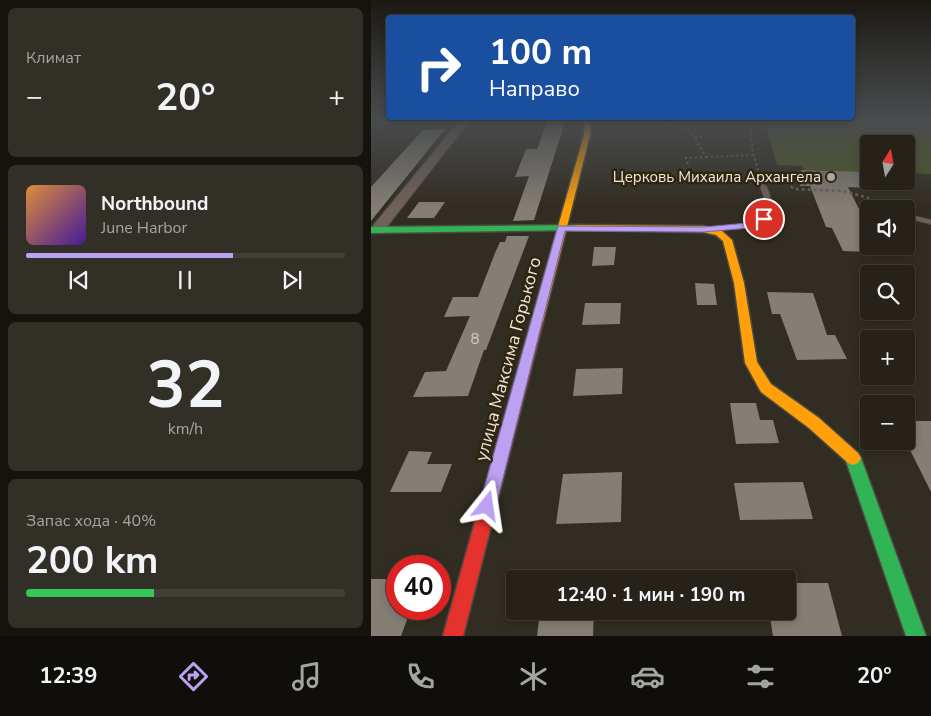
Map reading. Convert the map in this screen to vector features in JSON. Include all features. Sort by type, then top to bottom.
[{"type":"street","points":[[374,230],[441,149]]},
{"type":"street","name":"улица Максима Горького","points":[[453,636],[583,149]]},
{"type":"street","points":[[374,230],[703,229],[719,233],[727,240],[739,283],[751,363],[766,388],[814,423],[852,456],[917,636]]},
{"type":"lane","points":[[703,229],[750,225],[764,219],[768,211],[769,202],[768,195],[760,178]]},
{"type":"lane","points":[[915,218],[931,222]]},
{"type":"path","points":[[701,149],[706,157]]},
{"type":"path","points":[[753,149],[760,178],[791,176]]},
{"type":"path","points":[[688,164],[686,158],[754,155]]},
{"type":"path","points":[[779,176],[786,184],[794,188],[843,191],[867,196],[872,200]]},
{"type":"green space","points":[[772,149],[860,149],[860,172],[804,170],[802,166],[777,165]]},
{"type":"green space","points":[[915,149],[931,149],[931,174],[915,173]]},
{"type":"building","points":[[406,149],[429,149],[371,221],[371,187]]},
{"type":"building","points":[[526,149],[557,149],[534,220],[513,221],[529,176],[515,177]]},
{"type":"building","points":[[801,170],[860,172],[860,188],[848,187],[860,211],[860,252],[843,251],[832,228],[826,227],[810,186],[800,186]]},
{"type":"building","points":[[419,202],[445,202],[434,218],[407,218]]},
{"type":"building","points":[[507,236],[529,236],[468,396],[413,397],[425,372],[446,371],[470,316],[444,317],[453,297],[478,297],[500,242],[505,242]]},
{"type":"building","points":[[594,247],[616,247],[614,265],[592,266]]},
{"type":"building","points":[[695,283],[714,284],[717,305],[697,305]]},
{"type":"building","points":[[767,292],[813,293],[827,335],[835,335],[847,359],[797,360],[780,314],[772,314]]},
{"type":"building","points":[[585,303],[621,303],[620,324],[582,325]]},
{"type":"building","points":[[623,368],[622,394],[573,396],[576,369]]},
{"type":"building","points":[[730,403],[756,403],[760,420],[773,420],[779,443],[736,444]]},
{"type":"building","points":[[915,421],[931,421],[931,492],[910,450],[915,450]]},
{"type":"building","points":[[409,451],[432,452],[427,464],[452,464],[441,492],[390,492]]},
{"type":"building","points":[[622,472],[621,522],[556,524],[563,474]]},
{"type":"building","points":[[803,482],[813,519],[740,520],[734,483]]},
{"type":"building","points":[[371,579],[386,579],[386,620],[407,620],[401,636],[371,636]]},
{"type":"building","points":[[796,583],[828,583],[842,636],[773,636],[770,620],[796,620]]},
{"type":"building","points":[[539,620],[594,620],[593,636],[537,636]]},
{"type":"traffic: fast","points":[[371,230],[576,228]]},
{"type":"traffic: fast","points":[[853,458],[916,636]]},
{"type":"traffic: slow","points":[[537,322],[583,149]]},
{"type":"traffic: slow","points":[[576,228],[703,229],[719,233],[727,240],[739,283],[751,363],[766,388],[814,423],[853,458]]},
{"type":"traffic: jam","points":[[453,636],[537,322]]},
{"type":"place","name":"Церковь Михаила Архангела","points":[[831,177]]},
{"type":"route","points":[[487,506],[561,228],[703,229],[750,225],[764,219]]}]
